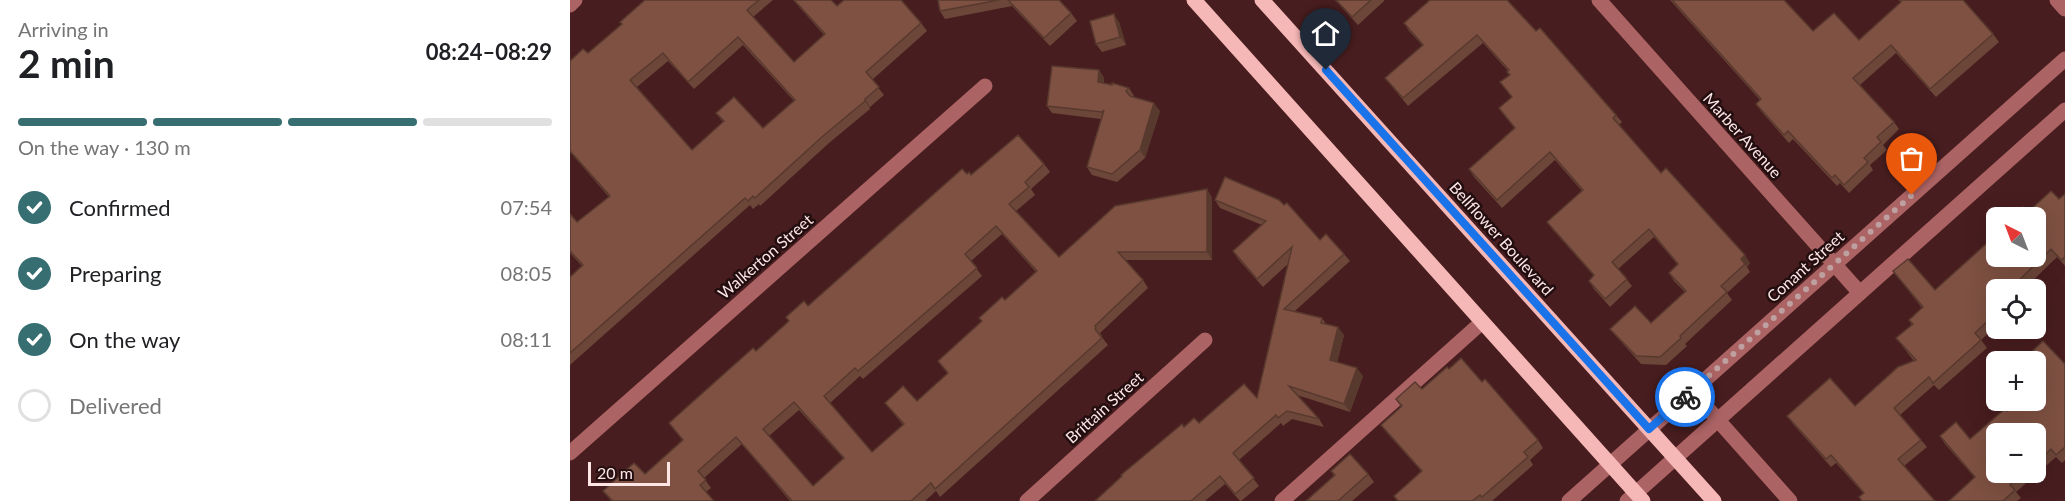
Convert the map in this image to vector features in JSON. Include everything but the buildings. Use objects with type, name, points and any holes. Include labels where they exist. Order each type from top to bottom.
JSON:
[{"type":"main road","points":[[1194,0],[1610,465],[1635,498]]},
{"type":"main road","name":"Bellflower Boulevard","points":[[1262,0],[1714,501]]},
{"type":"street","points":[[570,5],[575,0]]},
{"type":"street","name":"Marber Avenue","points":[[1599,0],[1860,293]]},
{"type":"street","points":[[2057,0],[2065,9]]},
{"type":"street","name":"Conant Street","points":[[1569,501],[2065,59]]},
{"type":"street","name":"Walkerton Street","points":[[570,453],[985,86]]},
{"type":"street","points":[[1635,498],[1718,420],[2065,110]]},
{"type":"street","points":[[1282,501],[1481,323]]},
{"type":"street","name":"Brittain Street","points":[[1027,501],[1205,340]]},
{"type":"street","points":[[1692,391],[1790,501]]},
{"type":"way so far","points":[[1685,397],[1912,195]]},
{"type":"route","points":[[1326,70],[1649,429],[1685,397]]}]
